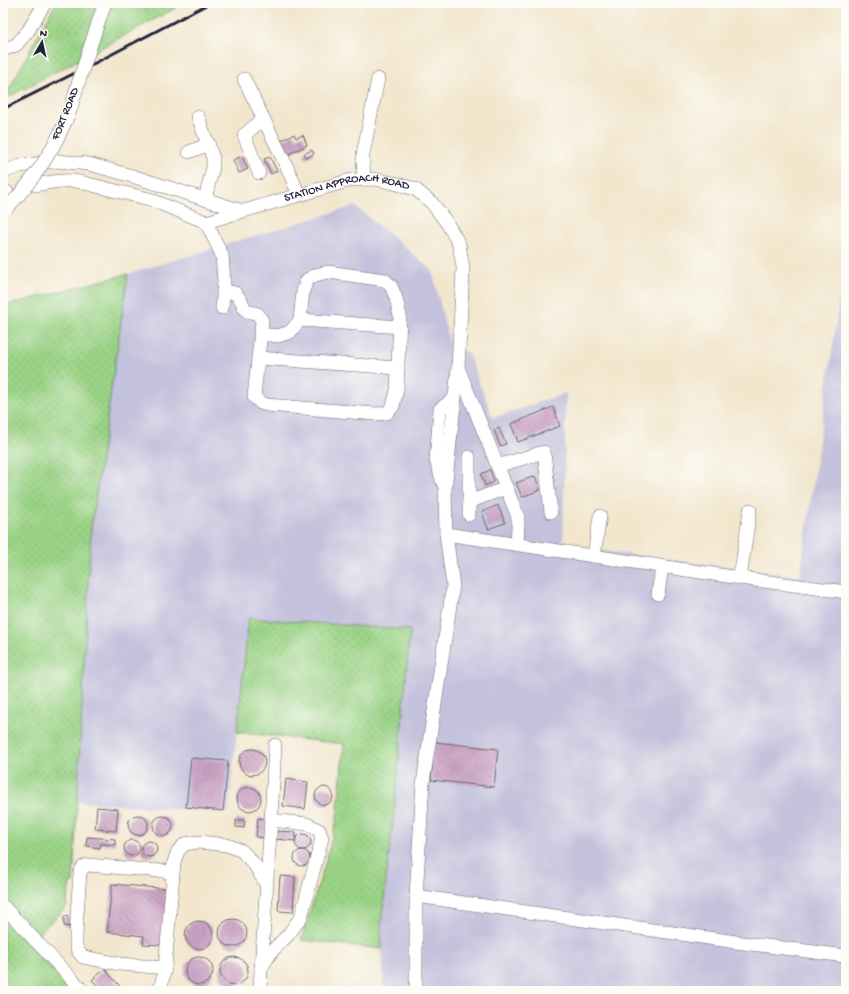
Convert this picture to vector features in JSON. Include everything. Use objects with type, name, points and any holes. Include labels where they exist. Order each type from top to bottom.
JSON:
[{"type":"street","points":[[3,50],[16,45],[28,31],[45,3]]},
{"type":"street","name":"FORT ROAD","points":[[5,209],[26,186],[46,158],[58,137],[71,108],[105,3]]},
{"type":"street","points":[[244,79],[299,195]]},
{"type":"street","points":[[364,179],[362,160],[378,79]]},
{"type":"street","points":[[198,117],[209,144],[214,162],[204,199]]},
{"type":"street","points":[[259,172],[244,134],[263,119]]},
{"type":"street","points":[[189,152],[209,144]]},
{"type":"street","points":[[3,172],[20,166],[56,161],[89,164],[242,211]]},
{"type":"street","name":"STATION APPROACH ROAD","points":[[206,222],[352,180],[374,179],[415,189],[432,203],[447,223],[459,244],[463,268],[458,368],[445,489],[446,534],[453,586],[423,782],[416,896],[416,991]]},
{"type":"street","points":[[36,185],[59,180],[71,180],[149,199],[206,222],[222,255],[224,282],[222,308]]},
{"type":"street","points":[[223,291],[235,293],[241,300],[246,311],[258,314],[262,321],[260,334],[254,397],[261,403],[268,405],[375,414],[387,413],[393,406],[397,390],[400,316],[396,298],[391,286],[385,280],[328,272],[315,275],[307,280],[303,291],[300,320],[290,332],[278,336],[260,334]]},
{"type":"street","points":[[300,320],[400,327]]},
{"type":"street","points":[[258,358],[398,368]]},
{"type":"street","points":[[458,368],[518,517],[517,545]]},
{"type":"street","points":[[497,466],[544,452],[551,512]]},
{"type":"street","points":[[469,457],[470,515]]},
{"type":"street","points":[[470,502],[506,488]]},
{"type":"street","points":[[740,578],[750,510]]},
{"type":"street","points":[[594,556],[600,516]]},
{"type":"street","points":[[446,534],[662,567],[846,592]]},
{"type":"street","points":[[658,594],[662,567]]},
{"type":"street","points":[[260,991],[275,745]]},
{"type":"street","points":[[261,969],[272,951],[288,935],[301,917],[322,838],[319,830],[308,824],[271,820]]},
{"type":"street","points":[[160,991],[164,968],[174,862],[178,851],[185,844],[199,842],[227,845],[242,851],[255,865],[267,886]]},
{"type":"street","points":[[164,968],[120,964],[83,957],[78,951],[76,935],[80,873],[83,867],[88,865],[173,872]]},
{"type":"street","points":[[416,896],[743,943],[846,956]]},
{"type":"street","points":[[3,906],[83,991]]},
{"type":"shaded area","points":[[355,206],[432,270],[451,350],[467,351],[493,418],[566,393],[563,546],[800,576],[846,252],[846,991],[384,991],[381,925],[396,793],[410,630],[249,618],[228,813],[77,802],[91,528],[128,274]]},
{"type":"green space","points":[[56,3],[185,3],[3,100]]},
{"type":"green space","points":[[128,274],[91,528],[73,883],[70,882],[66,908],[38,934],[3,896],[3,306]]},
{"type":"green space","points":[[249,618],[410,630],[396,793],[381,925],[382,949],[301,940],[325,864],[337,819],[344,744],[237,732]]},
{"type":"green space","points":[[3,915],[74,991],[3,991]]},
{"type":"building","points":[[294,134],[296,138],[303,135],[307,145],[287,155],[280,141]]},
{"type":"building","points":[[312,150],[314,154],[306,158],[304,154]]},
{"type":"building","points":[[242,156],[248,169],[239,173],[233,160]]},
{"type":"building","points":[[270,157],[277,171],[271,174],[264,159]]},
{"type":"building","points":[[553,407],[560,426],[518,442],[511,424]]},
{"type":"building","points":[[499,428],[506,444],[500,446],[494,430]]},
{"type":"building","points":[[490,470],[494,482],[485,486],[481,474]]},
{"type":"building","points":[[535,476],[540,490],[522,497],[516,483]]},
{"type":"building","points":[[498,505],[505,523],[488,529],[482,512]]},
{"type":"building","points":[[435,742],[498,749],[494,787],[431,780]]},
{"type":"building","points":[[252,749],[262,752],[265,762],[262,772],[252,775],[242,772],[239,762],[242,752]]},
{"type":"building","points":[[191,758],[228,761],[223,811],[186,807]]},
{"type":"building","points":[[286,779],[308,782],[305,809],[283,806]]},
{"type":"building","points":[[249,787],[258,790],[261,799],[258,808],[249,811],[240,808],[237,799],[240,790]]},
{"type":"building","points":[[324,787],[330,790],[333,796],[330,802],[324,805],[318,802],[315,796],[318,790]]},
{"type":"building","points":[[97,807],[118,809],[116,831],[95,829]]},
{"type":"building","points":[[138,815],[145,818],[148,825],[145,832],[138,835],[131,832],[128,825],[131,818]]},
{"type":"building","points":[[163,816],[170,819],[173,826],[170,833],[163,836],[156,833],[153,826],[156,819]]},
{"type":"building","points":[[258,818],[269,819],[267,838],[256,837]]},
{"type":"building","points":[[236,820],[245,820],[244,828],[236,827]]},
{"type":"building","points":[[277,831],[296,832],[295,841],[276,839]]},
{"type":"building","points":[[303,834],[310,839],[311,842],[306,849],[303,850],[296,845],[295,842],[300,835]]},
{"type":"building","points":[[87,837],[115,839],[115,845],[101,844],[100,848],[86,846]]},
{"type":"building","points":[[132,840],[139,845],[140,848],[135,855],[132,856],[125,851],[124,848],[129,841]]},
{"type":"building","points":[[149,841],[156,846],[157,849],[152,856],[149,857],[142,852],[141,849],[146,842]]},
{"type":"building","points":[[302,850],[309,855],[310,858],[305,865],[302,866],[295,861],[294,858],[299,851]]},
{"type":"building","points":[[280,876],[295,877],[293,912],[278,911]]},
{"type":"building","points":[[112,884],[169,889],[164,945],[143,944],[144,936],[107,932]]},
{"type":"building","points":[[64,916],[73,917],[72,927],[64,926]]},
{"type":"building","points":[[233,919],[243,923],[247,933],[243,943],[233,947],[223,943],[219,933],[223,923]]},
{"type":"building","points":[[199,921],[209,925],[213,935],[209,945],[199,949],[189,945],[185,935],[189,925]]},
{"type":"building","points":[[199,957],[209,961],[213,971],[209,981],[199,985],[189,981],[185,971],[189,961]]},
{"type":"building","points":[[234,957],[244,961],[248,971],[244,981],[234,985],[224,981],[220,971],[224,961]]},
{"type":"building","points":[[105,969],[124,991],[102,991],[92,980]]},
{"type":"railway","points":[[3,109],[210,3]]}]
